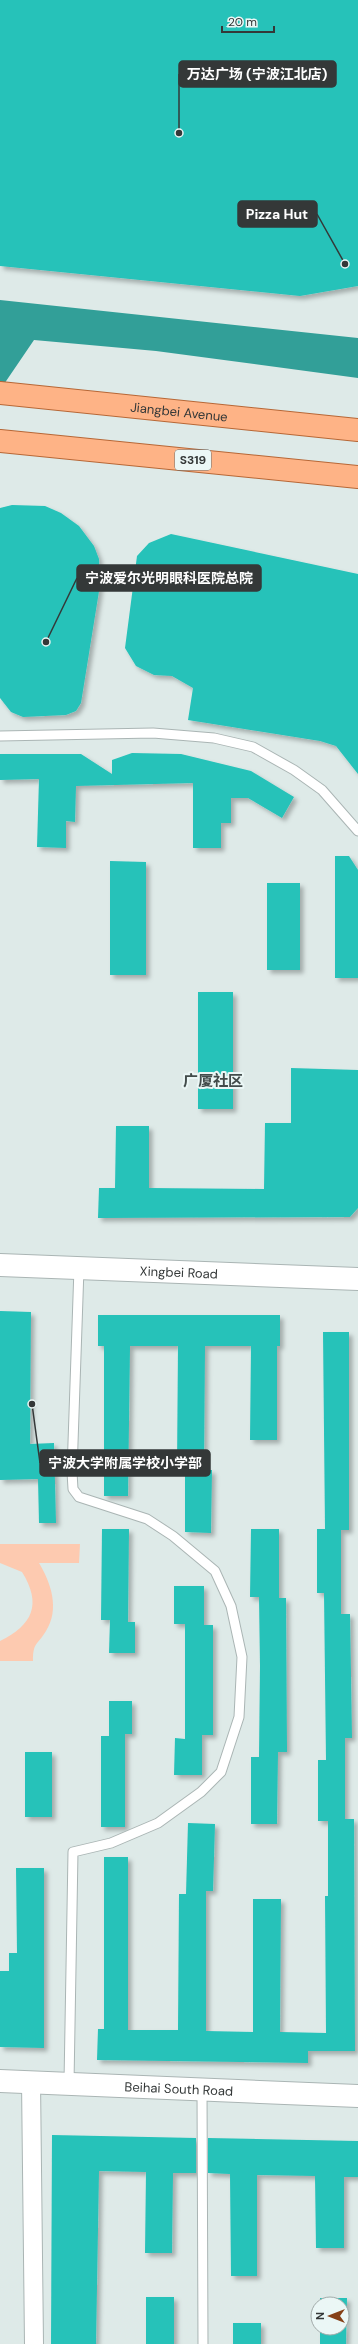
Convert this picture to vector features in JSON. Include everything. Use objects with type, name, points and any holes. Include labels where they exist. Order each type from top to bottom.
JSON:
[{"type":"main road","name":"Jiangbei Avenue","points":[[0,393],[358,430]]},
{"type":"main road","name":"S319","points":[[0,441],[358,477]]},
{"type":"street","name":"Xingbei Road","points":[[0,1265],[358,1278]]},
{"type":"street","name":"Beihai South Road","points":[[0,2081],[202,2088],[358,2096]]},
{"type":"street","points":[[31,2081],[34,2344]]},
{"type":"lane","points":[[0,736],[153,733],[214,738],[253,747],[294,770],[322,790],[358,831]]},
{"type":"lane","points":[[69,2083],[73,1852],[111,1843],[158,1823],[201,1792],[221,1772],[239,1717],[242,1657],[231,1606],[214,1571],[173,1536],[146,1519],[79,1497],[73,1488],[72,1472],[79,1268]]},
{"type":"lane","points":[[202,2088],[203,2344]]},
{"type":"shaded area","points":[[0,1544],[80,1544],[79,1563],[39,1563],[50,1588],[53,1605],[50,1623],[43,1636],[36,1644],[33,1661],[0,1661],[0,1641],[11,1635],[27,1621],[33,1604],[32,1594],[22,1572],[0,1563]]},
{"type":"water","points":[[0,300],[358,338],[358,378],[156,351],[34,340],[0,390]]},
{"type":"building","points":[[0,0],[358,0],[358,286],[300,296],[0,266]]},
{"type":"building","points":[[12,505],[45,506],[61,513],[79,526],[94,546],[99,559],[100,585],[81,703],[76,711],[66,715],[23,717],[11,712],[0,698],[0,508]]},
{"type":"building","points":[[171,534],[358,574],[358,774],[336,746],[320,741],[188,720],[193,688],[172,676],[154,675],[136,666],[125,648],[137,556],[149,543]]},
{"type":"building","points":[[132,753],[181,754],[251,771],[294,797],[282,818],[248,798],[231,798],[231,823],[221,823],[221,848],[193,848],[193,783],[76,786],[75,822],[66,821],[66,848],[37,847],[39,779],[0,780],[0,754],[81,754],[112,774],[112,760]]},
{"type":"building","points":[[335,856],[349,856],[358,870],[358,978],[335,978]]},
{"type":"building","points":[[110,861],[146,862],[146,975],[110,975]]},
{"type":"building","points":[[267,883],[300,883],[300,970],[267,970]]},
{"type":"building","points":[[198,992],[233,992],[233,1109],[198,1109]]},
{"type":"building","points":[[291,1068],[358,1070],[358,1208],[350,1217],[98,1218],[99,1188],[115,1188],[116,1126],[149,1126],[149,1188],[264,1189],[265,1123],[291,1123]]},
{"type":"building","points":[[0,1311],[31,1312],[30,1444],[54,1443],[56,1523],[39,1523],[38,1479],[0,1480]]},
{"type":"building","points":[[98,1315],[280,1315],[280,1346],[277,1346],[277,1440],[250,1440],[251,1346],[205,1346],[204,1470],[212,1470],[211,1533],[185,1532],[185,1468],[177,1468],[178,1346],[130,1346],[128,1496],[104,1496],[104,1346],[98,1346]]},
{"type":"building","points":[[323,1332],[349,1332],[349,1530],[341,1530],[341,1614],[350,1614],[352,1738],[345,1738],[345,1819],[354,1819],[355,2051],[308,2051],[308,2063],[97,2060],[98,2029],[104,2029],[104,1857],[128,1857],[128,2030],[178,2030],[179,1894],[186,1894],[188,1823],[215,1824],[213,1891],[206,1891],[206,2031],[253,2032],[253,1899],[281,1899],[280,2032],[326,2033],[325,1896],[328,1896],[328,1821],[318,1821],[318,1760],[326,1760],[324,1593],[317,1593],[317,1529],[325,1529]]},
{"type":"building","points":[[102,1529],[129,1529],[128,1622],[135,1622],[135,1653],[109,1653],[110,1620],[101,1620]]},
{"type":"building","points":[[251,1529],[279,1529],[279,1598],[286,1598],[287,1752],[278,1752],[277,1824],[251,1824],[251,1757],[259,1757],[260,1666],[259,1597],[250,1597]]},
{"type":"building","points":[[174,1586],[204,1586],[204,1625],[213,1625],[213,1735],[202,1735],[202,1775],[174,1775],[175,1738],[185,1739],[185,1624],[174,1624]]},
{"type":"building","points":[[109,1701],[132,1701],[132,1734],[125,1734],[125,1827],[101,1827],[101,1736],[109,1736]]},
{"type":"building","points":[[25,1752],[52,1752],[52,1817],[25,1817]]},
{"type":"building","points":[[16,1868],[44,1868],[44,2048],[0,2047],[0,1971],[9,1971],[9,1953],[17,1953]]},
{"type":"building","points":[[52,2135],[196,2138],[196,2173],[173,2173],[172,2253],[145,2253],[146,2172],[99,2171],[96,2344],[51,2344]]},
{"type":"building","points":[[208,2138],[358,2141],[358,2177],[344,2177],[344,2248],[316,2248],[315,2176],[257,2175],[257,2276],[231,2276],[230,2174],[208,2173]]},
{"type":"building","points":[[146,2297],[174,2297],[174,2344],[146,2344]]},
{"type":"building","points":[[233,2323],[261,2323],[261,2344],[233,2344]]},
{"type":"building","points":[[320,2336],[346,2336],[346,2344],[320,2344]]},
{"type":"place","name":"万达广场 (宁波江北店)","points":[[179,133]]},
{"type":"place","name":"Pizza Hut","points":[[345,264]]},
{"type":"place","name":"宁波爱尔光明眼科医院总院","points":[[46,642]]},
{"type":"place","name":"宁波大学附属学校小学部","points":[[32,1404]]},
{"type":"district","name":"广厦社区","points":[[213,1081]]}]
